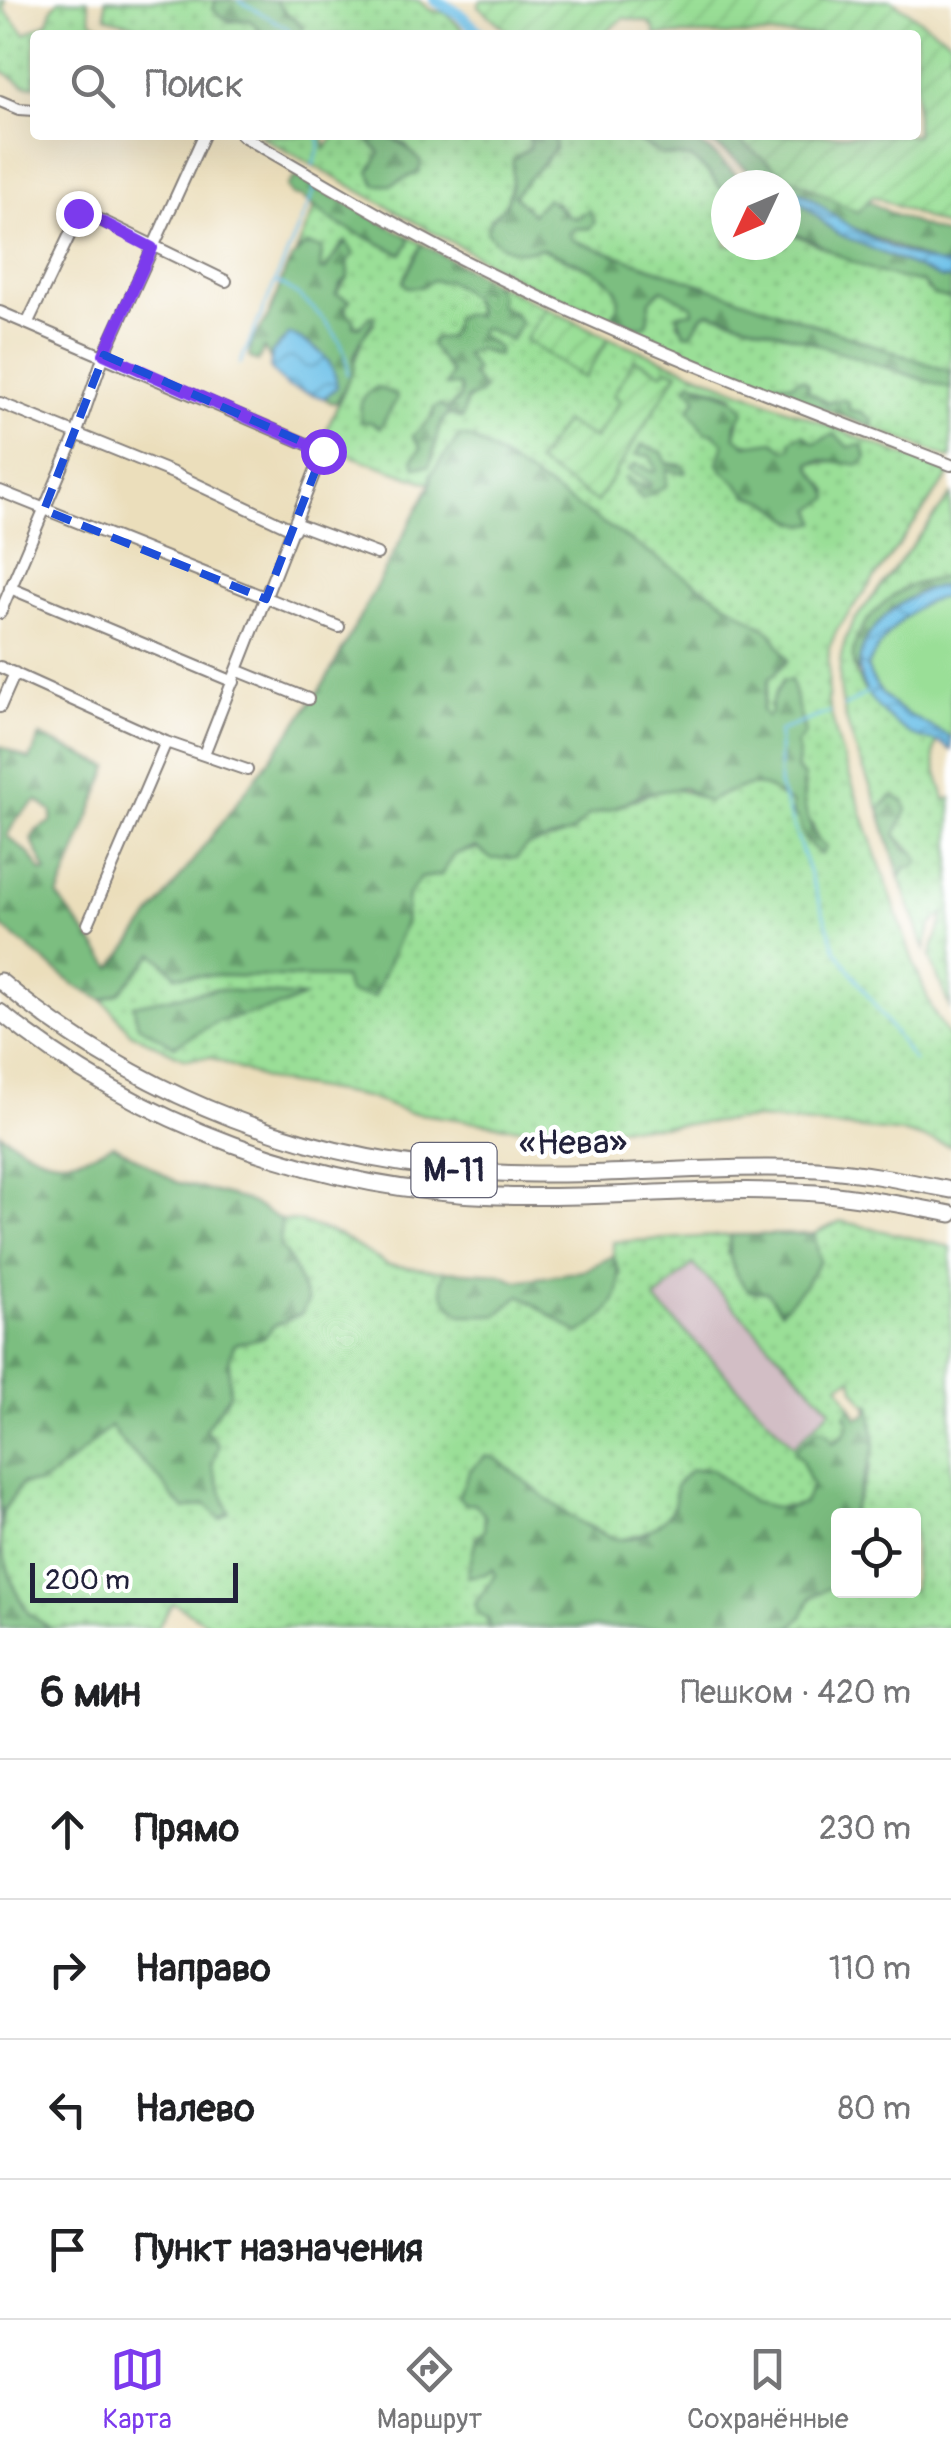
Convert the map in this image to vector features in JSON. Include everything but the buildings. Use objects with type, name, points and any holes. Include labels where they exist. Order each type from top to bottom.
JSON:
[{"type":"highway","name":"«Нева»","points":[[0,981],[82,1042],[184,1100],[286,1137],[362,1157],[501,1174],[816,1170],[951,1190]]},
{"type":"highway","name":"«Нева»","points":[[0,1012],[67,1061],[179,1123],[275,1158],[356,1179],[497,1196],[813,1193],[951,1214]]},
{"type":"street","points":[[0,101],[30,110]]},
{"type":"street","points":[[0,613],[76,435],[104,354],[202,140]]},
{"type":"street","points":[[250,140],[434,244],[544,300],[647,345],[951,465]]},
{"type":"street","points":[[28,322],[80,210],[226,281]]},
{"type":"street","points":[[0,312],[323,451],[204,754]]},
{"type":"street","points":[[0,403],[295,527],[376,554]]},
{"type":"street","points":[[0,491],[339,627]]},
{"type":"street","points":[[10,588],[237,676],[308,698]]},
{"type":"street","points":[[0,668],[166,742],[247,770]]},
{"type":"street","points":[[0,707],[14,673]]},
{"type":"street","points":[[88,924],[166,742]]},
{"type":"highlighted area","points":[[104,355],[323,451],[266,599],[44,510]]},
{"type":"shaded area","points":[[693,1263],[832,1410],[793,1446],[655,1300]]},
{"type":"green space","points":[[0,0],[5,0],[4,9],[25,34],[30,31],[30,86],[0,69]]},
{"type":"green space","points":[[59,0],[88,0],[91,20],[108,30],[33,30],[48,22]]},
{"type":"green space","points":[[105,0],[216,0],[213,9],[229,22],[249,20],[258,30],[142,30],[106,16]]},
{"type":"green space","points":[[216,0],[276,0],[303,28],[258,30],[249,20],[230,20],[213,9]]},
{"type":"green space","points":[[276,0],[418,0],[430,10],[446,13],[463,30],[302,30]]},
{"type":"green space","points":[[481,0],[891,0],[951,41],[951,229],[873,196],[857,212],[801,183],[801,170],[778,170],[738,140],[921,140],[921,30],[655,30],[648,22],[624,18],[608,30],[506,30],[478,6]]},
{"type":"green space","points":[[268,140],[324,140],[325,149],[332,140],[368,140],[381,153],[391,185],[419,172],[406,145],[397,140],[529,140],[531,148],[519,155],[506,205],[490,219],[540,248],[610,278],[620,295],[618,309],[647,307],[662,289],[692,306],[694,312],[677,322],[681,327],[696,328],[709,312],[951,389],[951,459],[871,427],[873,421],[849,410],[848,402],[827,403],[790,385],[767,387],[525,283]]},
{"type":"green space","points":[[368,140],[393,140],[405,146],[421,162],[419,172],[391,185],[376,185],[369,172],[380,153]]},
{"type":"green space","points":[[529,140],[555,140],[555,149],[514,195],[532,214],[547,198],[570,217],[577,218],[589,210],[595,222],[590,228],[574,229],[569,234],[573,240],[951,372],[951,389],[709,312],[691,334],[684,333],[677,314],[693,312],[692,306],[662,289],[650,300],[644,327],[613,315],[619,302],[616,290],[596,272],[540,248],[511,250],[487,232],[508,199],[513,159],[530,148]]},
{"type":"green space","points":[[554,140],[637,140],[670,156],[691,158],[711,176],[711,260],[801,260],[801,237],[859,264],[924,283],[927,290],[951,299],[951,372],[572,240],[569,234],[574,229],[589,228],[582,213],[577,218],[570,217],[554,201],[542,203],[532,214],[513,194],[550,154]]},
{"type":"green space","points":[[636,140],[691,140],[731,170],[711,170],[711,176],[691,158],[662,155]]},
{"type":"green space","points":[[706,140],[740,140],[778,170],[748,170]]},
{"type":"green space","points":[[296,176],[409,237],[402,254],[335,223],[302,197],[292,195],[287,186]]},
{"type":"green space","points":[[801,182],[857,211],[868,201],[951,237],[951,266],[933,263],[849,226],[801,195]]},
{"type":"green space","points":[[801,203],[836,233],[940,278],[951,279],[951,299],[933,295],[924,283],[864,267],[801,236]]},
{"type":"green space","points":[[315,207],[335,223],[401,254],[409,237],[422,244],[403,281],[446,280],[471,298],[476,316],[451,331],[438,356],[449,366],[452,384],[460,385],[460,398],[445,411],[434,408],[418,455],[433,459],[439,425],[448,414],[462,418],[464,405],[473,395],[464,354],[478,349],[491,354],[492,343],[480,336],[479,329],[505,336],[505,311],[491,282],[546,308],[526,340],[584,378],[609,338],[950,474],[837,630],[829,648],[828,702],[913,961],[932,1009],[951,1041],[951,1146],[905,1133],[759,1119],[527,1129],[407,1112],[366,1097],[266,1080],[210,1057],[185,1059],[131,1033],[103,1000],[120,992],[154,953],[176,975],[344,978],[405,923],[407,895],[421,878],[441,875],[455,854],[554,839],[592,814],[661,790],[682,791],[708,802],[739,788],[765,787],[792,803],[792,815],[817,838],[804,814],[804,777],[796,769],[799,754],[783,681],[770,705],[771,713],[767,717],[762,710],[774,671],[460,436],[431,474],[431,484],[320,445],[363,337],[374,323],[354,326],[336,294],[349,273],[342,244],[325,270],[320,271],[322,248],[308,245],[297,251]],"holes":[[[664,374],[597,501],[564,422],[594,440],[620,400],[614,396]],[[691,381],[732,394],[740,417],[735,436],[740,442],[785,450],[792,448],[791,441],[803,434],[813,443],[839,439],[849,447],[851,462],[810,463],[811,470],[829,491],[796,523],[767,501],[747,495],[718,464],[724,443],[700,428]]]},
{"type":"green space","points":[[346,241],[354,254],[347,262],[348,278],[336,294],[350,300],[344,309],[354,320],[354,326],[375,317],[354,356],[354,368],[337,402],[332,403],[324,398],[337,387],[332,367],[322,353],[307,343],[290,334],[272,352],[271,361],[264,348],[258,362],[249,357],[252,341],[298,252],[307,245],[322,248],[320,270],[325,270]]},
{"type":"green space","points":[[422,244],[491,282],[499,294],[500,307],[513,312],[521,323],[511,340],[485,328],[479,330],[480,336],[498,348],[498,355],[478,349],[465,354],[476,370],[471,374],[484,389],[467,399],[462,419],[448,414],[440,426],[429,466],[415,467],[413,459],[421,448],[413,436],[433,416],[434,408],[440,405],[446,410],[461,393],[459,385],[446,386],[451,373],[430,344],[434,338],[448,338],[456,318],[463,314],[476,316],[471,298],[447,280],[433,280],[421,287],[407,287],[403,282]]},
{"type":"green space","points":[[546,308],[609,338],[584,378],[525,340]]},
{"type":"green space","points":[[634,359],[663,373],[667,368],[678,372],[597,502],[536,463],[564,422],[595,439],[620,400],[613,396]]},
{"type":"green space","points":[[804,379],[809,384],[808,391],[827,403],[842,399],[848,402],[849,410],[862,412],[873,421],[871,427],[767,387],[778,382],[792,384]]},
{"type":"green space","points":[[691,381],[728,395],[740,404],[745,411],[736,423],[735,436],[746,445],[774,441],[785,450],[791,448],[791,440],[803,434],[814,443],[834,434],[849,447],[862,445],[867,458],[860,465],[823,460],[810,463],[830,498],[813,509],[817,522],[801,524],[770,503],[747,495],[721,468],[718,464],[724,443],[713,433],[705,433],[689,409],[697,398],[687,387]]},
{"type":"green space","points":[[377,387],[397,399],[380,428],[371,422],[360,422],[362,399]]},
{"type":"green space","points":[[460,436],[472,438],[771,632],[788,660],[769,679],[762,710],[767,717],[783,681],[791,680],[805,734],[796,744],[796,769],[804,777],[810,824],[826,848],[821,855],[804,839],[792,803],[765,787],[739,788],[708,802],[684,788],[641,794],[615,808],[589,815],[572,833],[526,846],[517,858],[491,859],[476,847],[455,854],[441,875],[421,878],[408,895],[405,923],[374,997],[348,993],[344,978],[176,975],[154,953],[119,993],[103,1000],[77,987],[0,925],[0,746],[30,760],[40,736],[109,767],[58,897],[112,968],[326,680],[431,484],[431,474]],"holes":[[[37,800],[52,812],[51,822],[31,839],[47,872],[42,872],[30,855],[7,836],[17,818]]]},
{"type":"green space","points":[[642,445],[662,452],[667,463],[686,470],[667,470],[666,486],[642,499],[624,479],[650,486],[628,470],[636,464],[656,470],[650,456],[636,455]]},
{"type":"green space","points":[[951,495],[951,575],[905,588],[882,605],[857,638],[853,666],[864,690],[909,733],[938,740],[934,754],[936,769],[945,800],[951,798],[950,1009],[930,957],[945,913],[931,925],[925,950],[900,878],[915,853],[895,835],[902,821],[892,796],[879,809],[845,716],[840,668],[844,644],[854,621]]},
{"type":"green space","points":[[951,575],[951,585],[918,594],[889,613],[868,640],[857,672],[854,647],[876,610],[910,586]]},
{"type":"green space","points":[[938,597],[951,597],[951,738],[891,702],[867,667],[896,626],[916,608]]},
{"type":"green space","points":[[892,796],[904,801],[907,810],[895,835],[919,862],[913,868],[905,867],[900,878],[879,809]]},
{"type":"green space","points":[[214,989],[303,997],[283,1006],[217,1022],[174,1046],[138,1025],[133,1005]]},
{"type":"green space","points":[[0,1133],[29,1151],[55,1160],[81,1157],[113,1144],[176,1182],[246,1200],[281,1220],[280,1247],[308,1301],[301,1314],[273,1326],[265,1337],[235,1344],[232,1349],[230,1394],[205,1429],[219,1445],[212,1465],[229,1512],[220,1519],[206,1504],[185,1509],[111,1426],[40,1484],[22,1483],[3,1511],[0,1544]]},
{"type":"green space","points":[[281,1220],[301,1222],[338,1235],[388,1265],[445,1271],[441,1281],[520,1295],[579,1333],[621,1274],[613,1256],[613,1242],[731,1235],[727,1254],[820,1261],[814,1234],[841,1221],[951,1247],[951,1628],[790,1628],[812,1597],[831,1583],[831,1598],[921,1598],[921,1508],[854,1508],[870,1468],[870,1405],[854,1389],[852,1378],[839,1384],[851,1407],[848,1430],[832,1443],[795,1451],[812,1485],[804,1503],[789,1507],[755,1503],[703,1468],[676,1485],[673,1509],[661,1523],[644,1533],[618,1540],[471,1469],[473,1494],[485,1516],[484,1531],[476,1538],[472,1567],[485,1574],[493,1569],[495,1575],[481,1595],[489,1628],[216,1628],[173,1603],[157,1628],[50,1628],[29,1614],[15,1590],[0,1544],[3,1511],[23,1483],[40,1484],[112,1425],[121,1440],[185,1509],[206,1504],[228,1512],[205,1429],[230,1394],[229,1362],[234,1344],[297,1314],[308,1301],[280,1247]],"holes":[[[693,1264],[831,1409],[794,1446],[655,1300]]]},
{"type":"green space","points":[[814,1234],[820,1261],[781,1311],[767,1292],[749,1291],[732,1265],[731,1235]]},
{"type":"green space","points":[[613,1256],[619,1281],[614,1302],[600,1319],[579,1334],[520,1295],[497,1315],[461,1315],[442,1290],[445,1271],[501,1274],[517,1281],[583,1271]]},
{"type":"green space","points":[[870,1403],[875,1447],[853,1508],[831,1508],[831,1587],[811,1597],[802,1617],[790,1628],[489,1628],[488,1618],[479,1614],[475,1604],[495,1575],[492,1569],[467,1577],[476,1538],[484,1531],[485,1516],[476,1504],[465,1504],[458,1496],[471,1469],[486,1456],[497,1459],[585,1525],[622,1539],[648,1532],[669,1514],[675,1502],[676,1485],[690,1470],[711,1469],[752,1502],[784,1509],[804,1503],[812,1485],[794,1451],[819,1428],[829,1433],[833,1443],[837,1441],[846,1431],[849,1420],[845,1416],[851,1407],[857,1418],[866,1415]]},
{"type":"green space","points":[[0,1544],[15,1590],[29,1614],[50,1628],[0,1628]]},
{"type":"water","points":[[801,193],[879,242],[922,260],[951,266],[951,279],[940,278],[836,233],[803,204]]},
{"type":"water","points":[[290,334],[315,348],[332,367],[337,387],[324,398],[286,386],[270,368],[272,353]]},
{"type":"water","points":[[951,585],[951,597],[925,603],[901,621],[867,667],[881,693],[951,738],[951,750],[915,736],[881,711],[863,685],[860,656],[877,625],[901,603]]},
{"type":"waterway","points":[[238,0],[289,30]]},
{"type":"waterway","points":[[435,0],[477,30]]},
{"type":"waterway","points":[[313,165],[319,140]]},
{"type":"waterway","points":[[240,364],[315,189],[312,182]]},
{"type":"waterway","points":[[276,282],[300,297],[335,334],[347,361],[347,374]]},
{"type":"waterway","points":[[844,707],[868,692]]},
{"type":"waterway","points":[[830,712],[779,731],[779,785],[836,950],[914,1061]]},
{"type":"route","points":[[78,213],[80,210],[152,248],[104,354],[323,451]]}]
